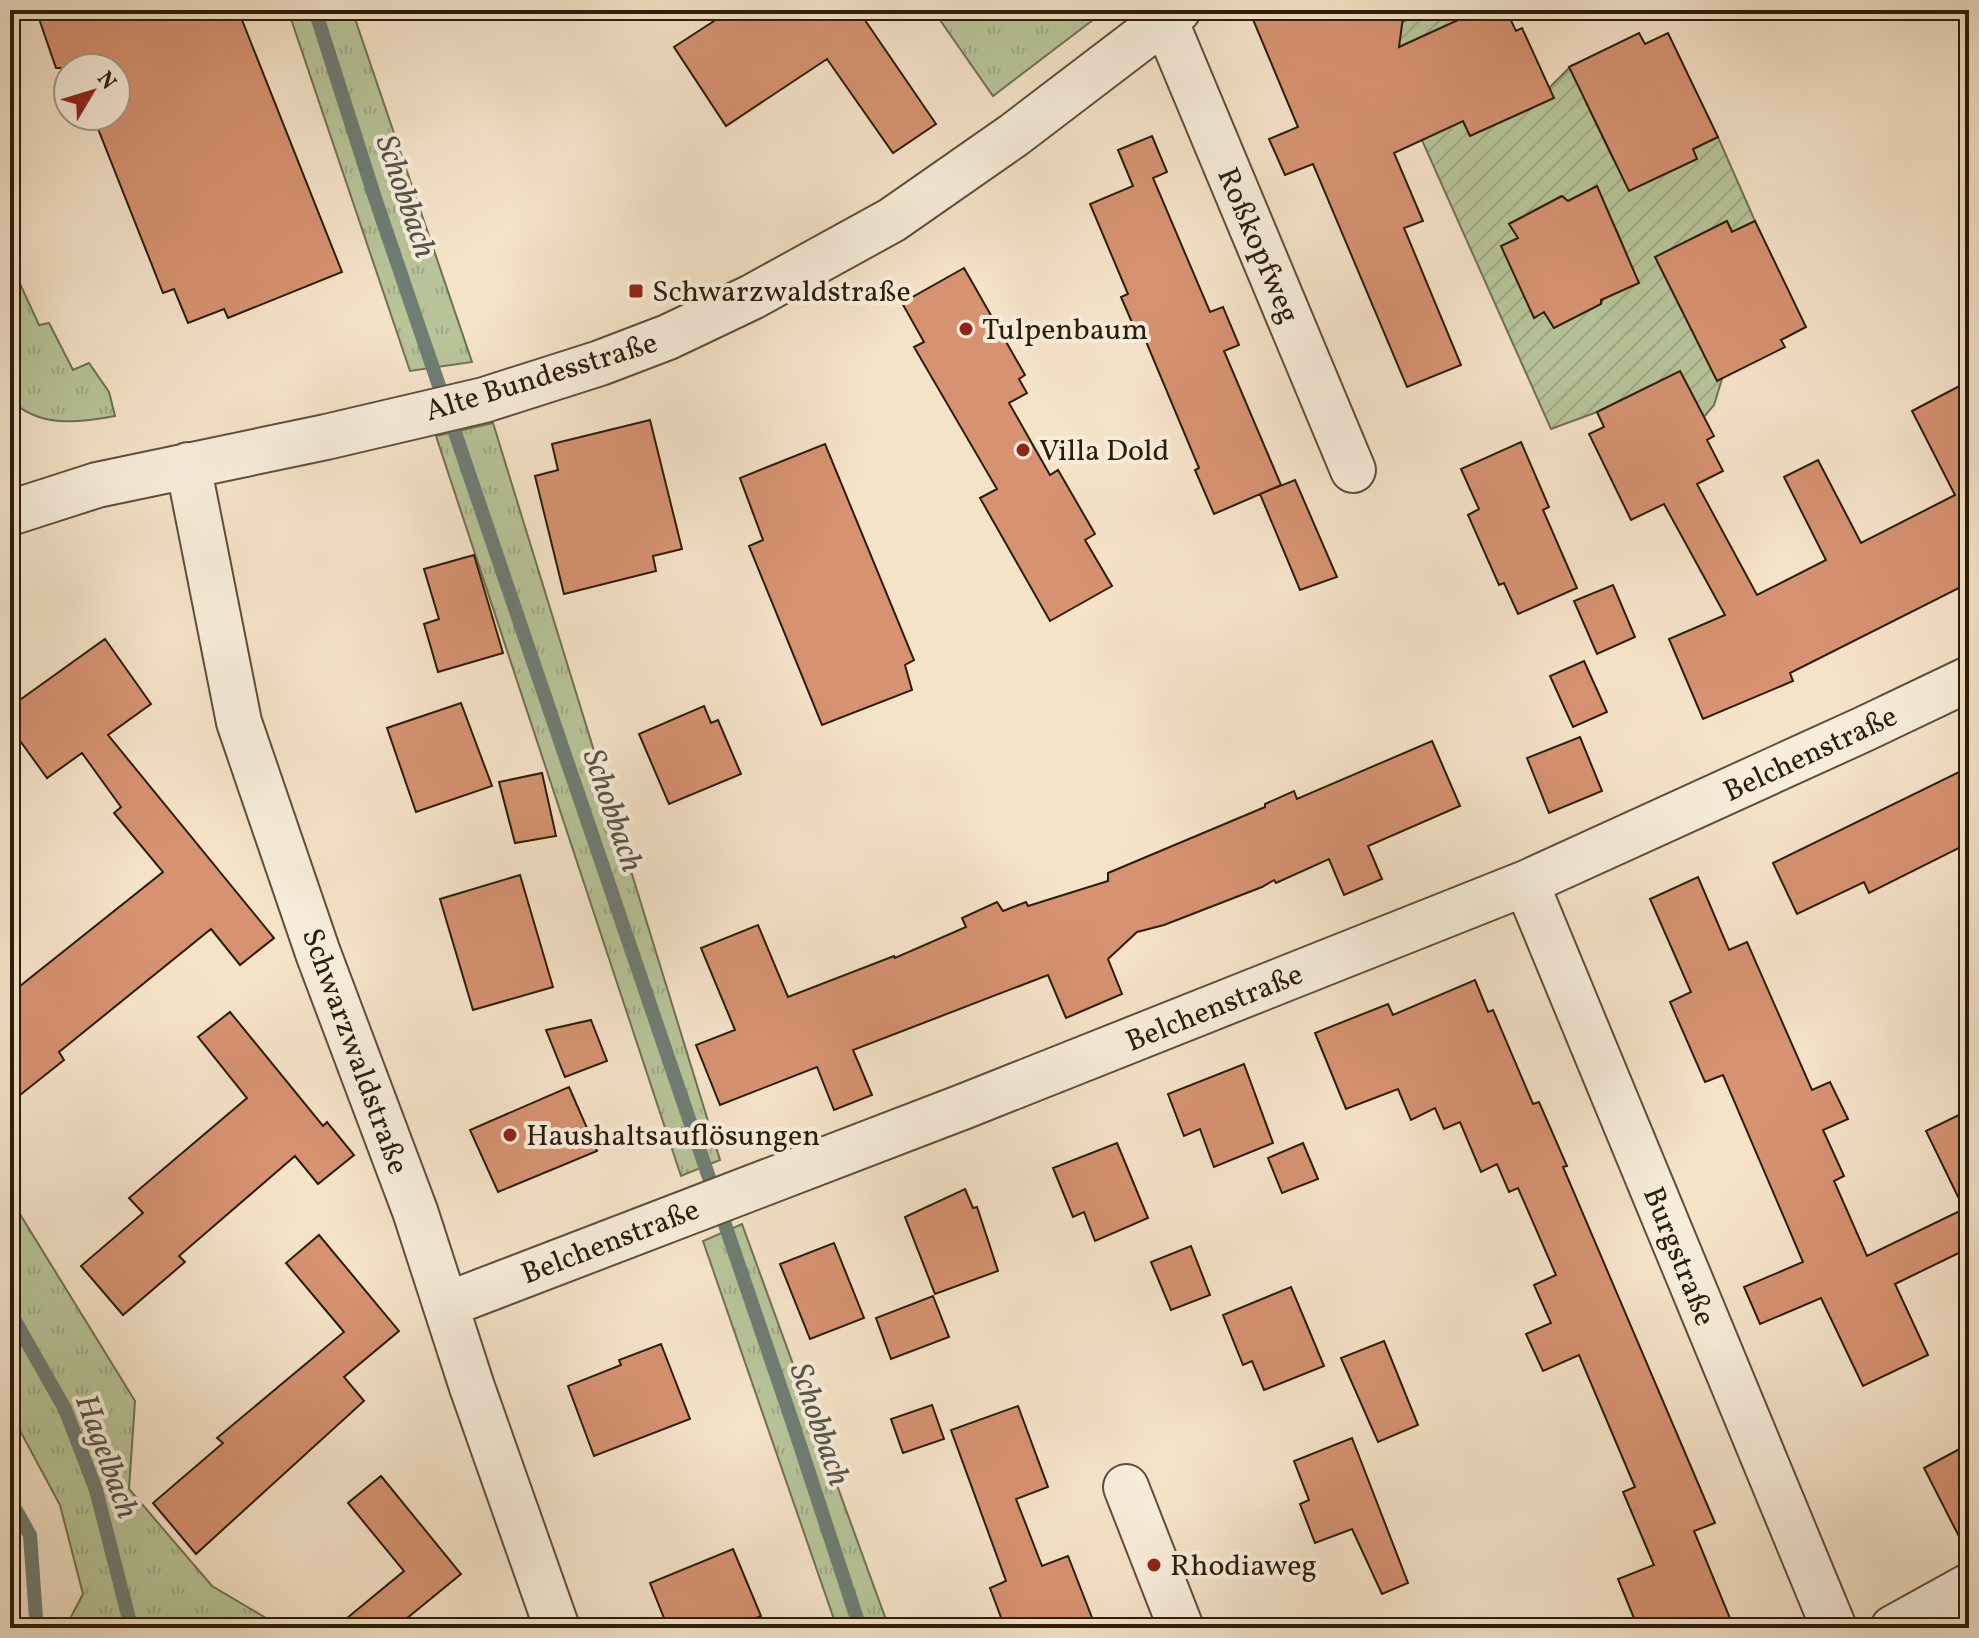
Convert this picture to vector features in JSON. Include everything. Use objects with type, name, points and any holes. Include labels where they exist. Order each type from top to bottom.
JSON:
[{"type":"street","name":"Alte Bundesstraße","points":[[10,513],[97,485],[484,400],[600,363],[668,337],[752,297],[892,220],[1014,135],[1171,15]]},
{"type":"street","name":"Roßkopfweg","points":[[1171,15],[1353,470]]},
{"type":"street","name":"Schwarzwaldstraße","points":[[188,465],[239,722],[318,953],[415,1211],[472,1387],[557,1628]]},
{"type":"street","name":"Belchenstraße","points":[[446,1305],[965,1106],[1526,883],[1969,679]]},
{"type":"street","name":"Burgstraße","points":[[1526,883],[1834,1628]]},
{"type":"street","points":[[1126,1487],[1181,1628]]},
{"type":"street","points":[[1893,1628],[1969,1586]]},
{"type":"green space","points":[[288,10],[352,10],[472,362],[410,371]]},
{"type":"green space","points":[[933,10],[1106,10],[993,96]]},
{"type":"green space","points":[[1428,10],[1480,10],[1417,39],[1446,128],[1463,121],[1470,136],[1526,111],[1572,65],[1613,159],[1620,156],[1635,188],[1696,159],[1693,149],[1718,137],[1755,221],[1732,232],[1726,221],[1660,255],[1687,319],[1722,379],[1714,405],[1704,417],[1652,385],[1597,412],[1551,429],[1375,35]],"holes":[[[1590,190],[1617,231],[1626,253],[1601,304],[1554,328],[1544,312],[1534,318],[1518,238],[1510,223],[1561,196],[1568,201]]]},
{"type":"green space","points":[[10,262],[39,325],[49,323],[73,370],[89,363],[109,392],[115,416],[73,421],[46,419],[33,415],[10,399]]},
{"type":"green space","points":[[493,423],[720,1160],[681,1176],[436,436]]},
{"type":"green space","points":[[10,1198],[135,1401],[129,1489],[212,1586],[271,1621],[264,1628],[65,1628],[83,1594],[60,1505],[10,1412]]},
{"type":"green space","points":[[742,1224],[889,1628],[837,1628],[703,1241]]},
{"type":"building","points":[[36,10],[238,10],[342,272],[228,318],[224,309],[188,323],[174,289],[163,293],[99,132],[132,132],[132,52],[52,52],[52,56]]},
{"type":"building","points":[[731,10],[858,10],[936,124],[893,153],[827,59],[726,126],[674,47]]},
{"type":"building","points":[[1249,10],[1404,10],[1399,47],[1480,10],[1506,10],[1516,31],[1522,28],[1554,98],[1470,136],[1463,121],[1394,153],[1423,221],[1404,228],[1461,365],[1407,387],[1313,164],[1285,175],[1269,139],[1298,127]]},
{"type":"building","points":[[1639,33],[1645,44],[1668,33],[1718,137],[1693,149],[1697,159],[1629,191],[1569,67]]},
{"type":"building","points":[[1152,136],[1167,172],[1153,178],[1210,312],[1223,307],[1239,345],[1224,351],[1281,485],[1214,514],[1195,470],[1199,468],[1145,339],[1140,341],[1121,297],[1128,294],[1090,204],[1133,186],[1118,150]]},
{"type":"building","points":[[1597,186],[1639,283],[1601,300],[1601,304],[1554,328],[1544,312],[1534,318],[1501,246],[1518,238],[1509,224],[1562,196],[1568,201]]},
{"type":"building","points":[[1727,221],[1732,232],[1755,221],[1806,327],[1781,340],[1785,347],[1717,381],[1655,257]]},
{"type":"building","name":"Villa Dold","points":[[964,268],[1025,375],[1019,379],[1027,393],[1009,403],[1050,475],[1058,470],[1095,534],[1085,540],[1112,586],[1050,621],[980,498],[997,489],[914,347],[924,342],[902,303]]},
{"type":"building","points":[[1680,371],[1714,436],[1707,440],[1723,471],[1697,484],[1757,595],[1826,560],[1784,477],[1818,460],[1861,543],[1955,495],[1912,411],[1969,381],[1969,583],[1790,673],[1793,681],[1703,719],[1669,639],[1725,615],[1664,504],[1631,520],[1589,434],[1604,427],[1597,412]]},
{"type":"building","points":[[650,420],[682,549],[653,556],[656,571],[564,594],[535,476],[558,470],[552,444]]},
{"type":"building","points":[[1521,442],[1549,507],[1543,510],[1577,588],[1518,614],[1504,583],[1499,585],[1468,515],[1479,509],[1461,469]]},
{"type":"building","points":[[825,444],[914,660],[905,665],[912,690],[822,725],[749,546],[763,540],[740,478]]},
{"type":"building","points":[[1295,480],[1337,577],[1300,590],[1260,494]]},
{"type":"building","points":[[474,555],[503,653],[438,672],[424,624],[439,619],[424,569]]},
{"type":"building","points":[[1613,585],[1635,637],[1597,654],[1574,601]]},
{"type":"building","points":[[105,639],[151,704],[108,735],[274,938],[240,965],[211,929],[59,1052],[64,1060],[10,1103],[10,994],[163,872],[114,813],[121,807],[82,753],[47,778],[10,727],[10,707]]},
{"type":"building","points":[[1584,661],[1607,712],[1573,727],[1550,676]]},
{"type":"building","points":[[461,703],[492,786],[416,812],[387,728]]},
{"type":"building","points":[[704,706],[711,723],[718,720],[741,774],[669,804],[639,734]]},
{"type":"building","points":[[1580,737],[1602,791],[1549,813],[1527,758]]},
{"type":"building","points":[[1432,741],[1460,806],[1368,846],[1382,879],[1344,895],[1329,859],[1276,883],[1274,880],[1164,925],[1137,932],[1108,959],[1122,994],[1066,1018],[1048,975],[853,1050],[872,1095],[834,1110],[817,1067],[720,1105],[696,1045],[735,1030],[701,948],[758,925],[788,997],[895,958],[966,927],[962,918],[997,902],[1003,911],[1108,881],[1108,873],[1265,807],[1265,804],[1294,791],[1297,799]]},
{"type":"building","points":[[1959,772],[1969,793],[1969,843],[1869,893],[1864,882],[1797,914],[1773,863]]},
{"type":"building","points":[[542,773],[556,836],[515,843],[499,782]]},
{"type":"building","points":[[520,875],[553,987],[473,1010],[440,899]]},
{"type":"building","points":[[1698,877],[1729,950],[1747,942],[1812,1090],[1830,1082],[1848,1119],[1823,1130],[1844,1176],[1834,1181],[1867,1256],[1964,1209],[1926,1131],[1969,1110],[1969,1248],[1895,1284],[1928,1355],[1863,1386],[1821,1298],[1760,1324],[1744,1287],[1803,1262],[1723,1075],[1705,1082],[1670,1002],[1691,992],[1650,899]]},
{"type":"building","points":[[1475,980],[1488,1012],[1493,1010],[1533,1104],[1539,1102],[1567,1166],[1563,1167],[1715,1523],[1694,1531],[1734,1628],[1638,1628],[1618,1579],[1654,1565],[1623,1492],[1635,1487],[1579,1355],[1543,1371],[1526,1334],[1551,1323],[1534,1285],[1556,1275],[1518,1188],[1509,1192],[1497,1164],[1481,1172],[1460,1122],[1444,1129],[1435,1108],[1411,1120],[1398,1089],[1346,1109],[1315,1033],[1388,1004],[1393,1015]]},
{"type":"building","points":[[230,1012],[323,1126],[327,1122],[354,1155],[318,1184],[295,1156],[179,1256],[185,1262],[123,1315],[81,1266],[143,1213],[129,1198],[247,1098],[198,1037]]},
{"type":"building","points":[[591,1020],[607,1061],[565,1077],[546,1030]]},
{"type":"building","points":[[1244,1064],[1273,1143],[1214,1167],[1200,1129],[1184,1136],[1168,1094]]},
{"type":"building","points":[[569,1087],[597,1151],[498,1192],[470,1130]]},
{"type":"building","points":[[1117,1143],[1148,1218],[1095,1241],[1084,1212],[1073,1217],[1053,1168]]},
{"type":"building","points":[[1303,1143],[1318,1179],[1282,1193],[1268,1158]]},
{"type":"building","points":[[965,1189],[973,1208],[977,1207],[998,1271],[935,1294],[905,1217]]},
{"type":"building","points":[[319,1235],[399,1331],[344,1377],[364,1401],[196,1554],[153,1503],[223,1443],[217,1438],[344,1332],[286,1263]]},
{"type":"building","points":[[834,1243],[864,1318],[810,1339],[780,1264]]},
{"type":"building","points":[[1191,1246],[1210,1295],[1171,1310],[1151,1262]]},
{"type":"building","points":[[1291,1287],[1324,1366],[1264,1390],[1252,1361],[1243,1365],[1223,1315]]},
{"type":"building","points":[[933,1296],[949,1337],[891,1359],[876,1318]]},
{"type":"building","points":[[1384,1341],[1418,1425],[1378,1442],[1341,1358]]},
{"type":"building","points":[[661,1344],[690,1419],[594,1456],[568,1386],[621,1365],[619,1360]]},
{"type":"building","points":[[932,1405],[944,1439],[903,1453],[891,1419]]},
{"type":"building","points":[[1018,1406],[1048,1487],[1016,1499],[1042,1566],[1068,1556],[1096,1628],[1005,1628],[990,1588],[1006,1581],[951,1430]]},
{"type":"building","points":[[1352,1438],[1408,1583],[1382,1594],[1352,1529],[1315,1543],[1300,1504],[1309,1500],[1294,1461]]},
{"type":"building","points":[[1969,1444],[1969,1556],[1924,1468]]},
{"type":"building","points":[[381,1476],[461,1574],[395,1628],[335,1628],[404,1571],[348,1503]]},
{"type":"building","points":[[733,1549],[761,1616],[733,1628],[668,1628],[650,1583]]},
{"type":"waterway","name":"Schobbach","points":[[315,10],[375,198],[860,1628]]},
{"type":"waterway","name":"Hagelbach","points":[[10,1312],[65,1409],[96,1490],[129,1619],[125,1628]]},
{"type":"waterway","points":[[10,1500],[30,1535],[36,1618],[31,1628]]},
{"type":"place","name":"Schwarzwaldstraße","points":[[636,291]]},
{"type":"place","name":"Tulpenbaum","points":[[966,329]]},
{"type":"place","name":"Villa Dold","points":[[1023,450]]},
{"type":"place","name":"Haushaltsauflösungen","points":[[510,1135]]},
{"type":"place","name":"Rhodiaweg","points":[[1154,1565]]}]
